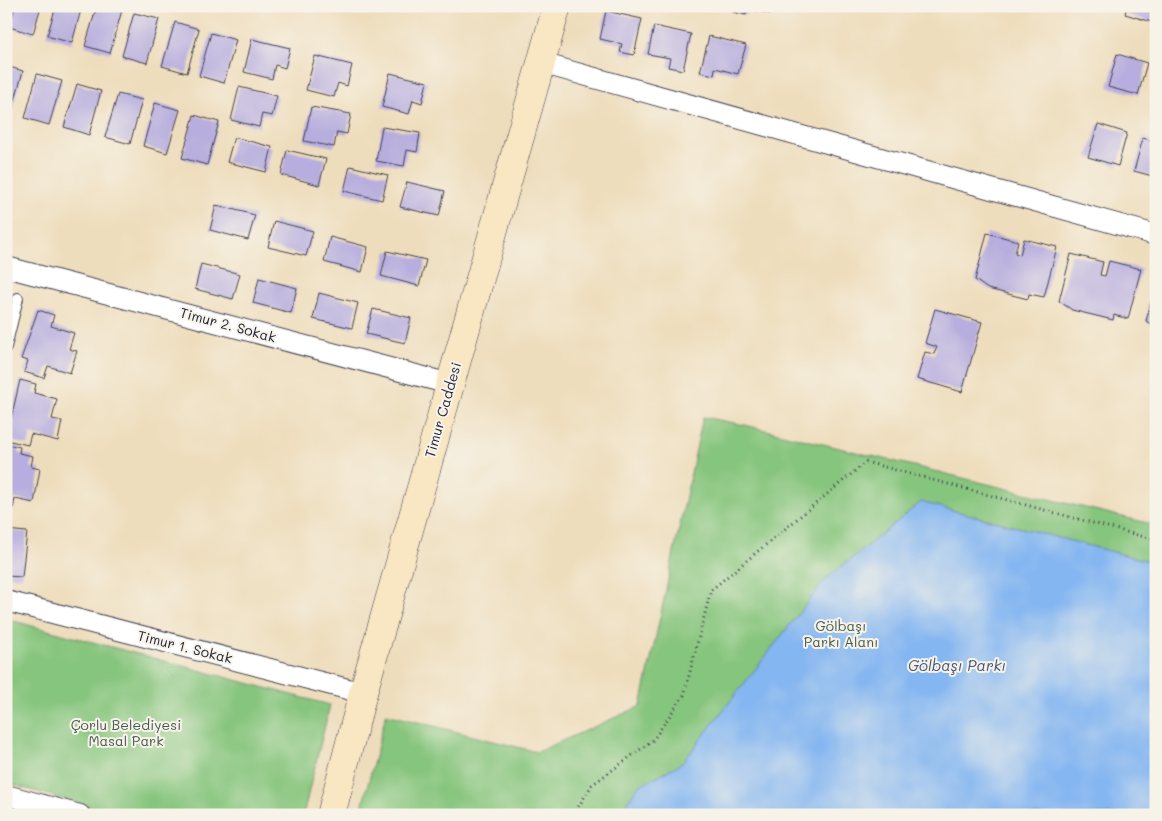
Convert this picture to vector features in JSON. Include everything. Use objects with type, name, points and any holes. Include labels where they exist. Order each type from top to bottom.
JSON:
[{"type":"street","name":"Timur Caddesi","points":[[331,815],[363,693],[556,6]]},
{"type":"street","points":[[541,63],[1156,234]]},
{"type":"street","name":"Timur 2. Sokak","points":[[6,267],[450,384]]},
{"type":"street","name":"Timur 1. Sokak","points":[[6,601],[363,693]]},
{"type":"street","points":[[6,795],[80,815]]},
{"type":"lane","points":[[6,347],[18,298]]},
{"type":"path","points":[[573,815],[592,785],[653,740],[684,695],[710,590],[866,462],[1156,540]]},
{"type":"green space","name":"Gölbaşı Parkı Alanı","points":[[703,417],[745,425],[1156,525],[1156,815],[360,815],[386,714],[537,752],[641,706]]},
{"type":"green space","name":"Çorlu Belediyesi Masal Park","points":[[6,619],[330,705],[303,815],[121,815],[6,783]]},
{"type":"water","name":"Gölbaşı Parkı","points":[[921,502],[1156,563],[1156,815],[619,815],[638,786],[682,763],[825,580]]},
{"type":"building","points":[[15,6],[41,6],[33,34],[9,27]]},
{"type":"building","points":[[56,6],[82,6],[72,43],[47,36]]},
{"type":"building","points":[[97,6],[110,6],[122,10],[110,53],[85,46]]},
{"type":"building","points":[[734,6],[773,6],[771,14],[748,9],[746,15],[733,12]]},
{"type":"building","points":[[1127,6],[1156,6],[1155,23],[1125,14]]},
{"type":"building","points":[[606,11],[642,19],[634,55],[620,52],[622,44],[600,39]]},
{"type":"building","points":[[134,13],[159,19],[147,63],[122,56]]},
{"type":"building","points":[[175,22],[199,29],[187,73],[162,66]]},
{"type":"building","points":[[654,26],[691,34],[683,70],[668,67],[670,58],[648,54]]},
{"type":"building","points":[[211,33],[236,40],[224,83],[199,76]]},
{"type":"building","points":[[709,36],[746,45],[738,74],[715,68],[714,75],[700,72]]},
{"type":"building","points":[[252,39],[290,48],[285,68],[275,65],[272,79],[244,72]]},
{"type":"building","points":[[1117,54],[1147,63],[1138,95],[1108,87]]},
{"type":"building","points":[[315,56],[352,65],[347,86],[338,83],[334,97],[306,90]]},
{"type":"building","points":[[6,66],[23,71],[11,114],[6,113]]},
{"type":"building","points":[[390,73],[427,82],[422,103],[413,100],[409,114],[382,107]]},
{"type":"building","points":[[37,74],[62,81],[49,125],[25,118]]},
{"type":"building","points":[[77,84],[101,91],[89,135],[64,127]]},
{"type":"building","points":[[239,87],[277,96],[272,116],[262,114],[259,127],[231,120]]},
{"type":"building","points":[[118,94],[142,100],[130,144],[105,137]]},
{"type":"building","points":[[155,103],[180,110],[167,153],[143,146]]},
{"type":"building","points":[[311,107],[351,114],[347,134],[337,132],[334,147],[304,141]]},
{"type":"building","points":[[194,115],[219,122],[207,165],[182,158]]},
{"type":"building","points":[[1098,124],[1127,133],[1118,166],[1088,157]]},
{"type":"building","points":[[382,127],[420,133],[417,152],[407,150],[404,166],[376,161]]},
{"type":"building","points":[[234,137],[272,147],[266,172],[227,162]]},
{"type":"building","points":[[1143,138],[1156,142],[1156,177],[1134,171]]},
{"type":"building","points":[[287,150],[326,159],[319,185],[281,175]]},
{"type":"building","points":[[350,166],[388,175],[382,200],[344,191]]},
{"type":"building","points":[[407,182],[445,191],[439,216],[400,207]]},
{"type":"building","points":[[216,205],[255,215],[248,240],[210,230]]},
{"type":"building","points":[[274,221],[313,231],[306,256],[268,247]]},
{"type":"building","points":[[987,233],[1018,241],[1015,253],[1020,255],[1024,239],[1057,247],[1044,297],[1029,294],[1028,299],[988,289],[975,280]]},
{"type":"building","points":[[330,237],[368,247],[362,272],[324,262]]},
{"type":"building","points":[[387,251],[426,260],[419,286],[381,276]]},
{"type":"building","points":[[1071,254],[1103,262],[1100,275],[1105,276],[1109,261],[1141,269],[1128,319],[1114,315],[1113,320],[1072,310],[1059,301]]},
{"type":"building","points":[[201,264],[240,274],[233,299],[195,289]]},
{"type":"building","points":[[259,278],[297,288],[291,313],[253,303]]},
{"type":"building","points":[[1156,285],[1156,328],[1146,321]]},
{"type":"building","points":[[319,293],[358,303],[352,328],[313,319]]},
{"type":"building","points":[[373,309],[411,318],[405,343],[366,334]]},
{"type":"building","points":[[935,309],[982,322],[962,392],[917,379],[925,352],[934,354],[937,347],[925,343]]},
{"type":"building","points":[[38,310],[54,315],[51,326],[74,333],[69,349],[77,351],[70,373],[48,366],[44,378],[24,372],[28,361],[21,359]]},
{"type":"building","points":[[20,380],[36,384],[34,393],[57,399],[52,419],[62,421],[58,441],[31,434],[28,445],[6,440]]},
{"type":"building","points":[[6,444],[20,447],[19,453],[33,456],[31,467],[40,469],[34,503],[15,499],[13,509],[6,508]]},
{"type":"building","points":[[6,530],[27,532],[22,577],[6,576]]}]
